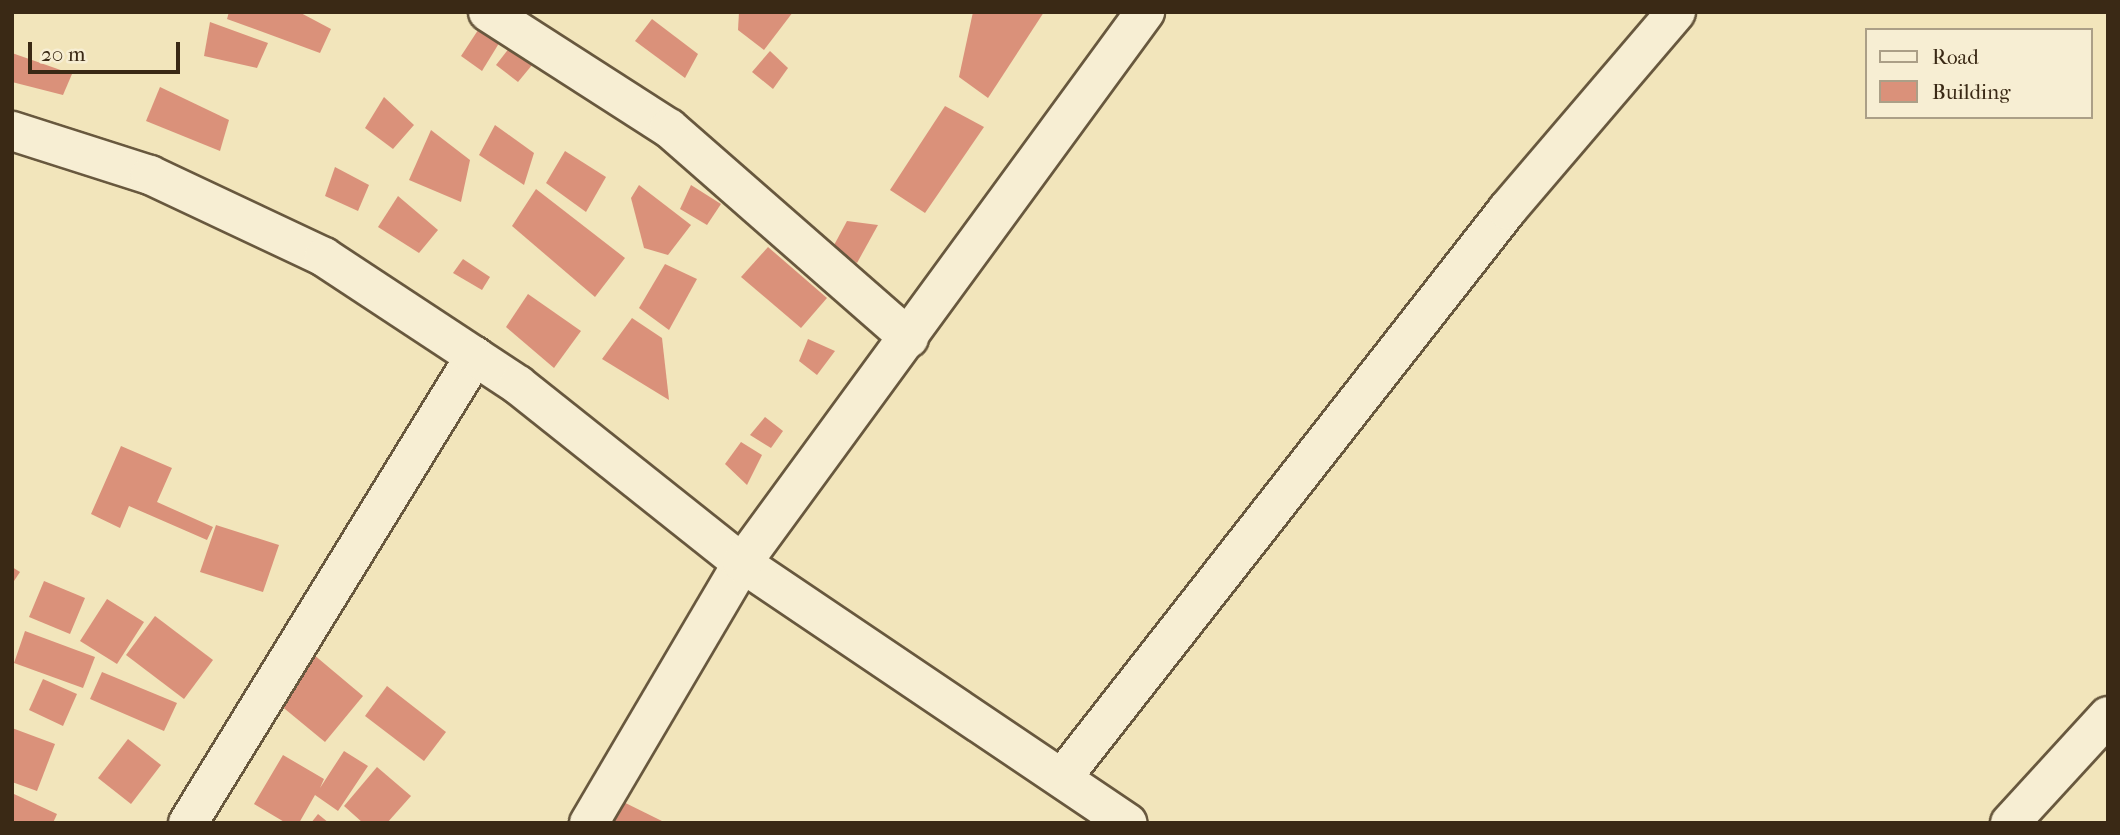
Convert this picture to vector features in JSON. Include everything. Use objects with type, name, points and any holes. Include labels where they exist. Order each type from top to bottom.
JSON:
[{"type":"street","points":[[488,12],[669,128],[909,338]]},
{"type":"street","points":[[589,823],[742,563],[1145,12]]},
{"type":"street","points":[[1062,778],[1507,210],[1676,12]]},
{"type":"street","points":[[12,131],[150,175],[324,257],[475,356],[742,563],[1128,823]]},
{"type":"street","points":[[188,823],[475,356]]},
{"type":"street","points":[[2010,823],[2108,716]]},
{"type":"building","points":[[229,12],[299,12],[331,29],[320,53],[227,19]]},
{"type":"building","points":[[739,12],[793,12],[764,50],[738,30]]},
{"type":"building","points":[[973,12],[1044,12],[988,98],[959,77]]},
{"type":"building","points":[[652,19],[698,54],[685,78],[635,41]]},
{"type":"building","points":[[210,22],[268,43],[257,68],[204,56]]},
{"type":"building","points":[[482,24],[501,40],[482,71],[461,56]]},
{"type":"building","points":[[514,42],[537,59],[518,82],[496,65]]},
{"type":"building","points":[[770,51],[788,68],[773,89],[752,72]]},
{"type":"building","points":[[12,53],[72,74],[63,95],[12,82]]},
{"type":"building","points":[[160,87],[229,120],[220,151],[146,121]]},
{"type":"building","points":[[384,97],[414,125],[393,149],[365,128]]},
{"type":"building","points":[[945,106],[984,127],[925,213],[890,190]]},
{"type":"building","points":[[495,125],[534,153],[524,185],[479,155]]},
{"type":"building","points":[[431,130],[470,160],[461,202],[409,180]]},
{"type":"building","points":[[565,151],[606,177],[586,212],[546,183]]},
{"type":"building","points":[[335,167],[369,185],[358,211],[325,196]]},
{"type":"building","points":[[639,185],[691,225],[668,255],[644,248],[631,198]]},
{"type":"building","points":[[691,185],[721,204],[707,225],[680,209]]},
{"type":"building","points":[[536,189],[625,258],[595,297],[512,226]]},
{"type":"building","points":[[398,196],[438,230],[419,253],[378,227]]},
{"type":"building","points":[[847,221],[878,225],[857,263],[833,247]]},
{"type":"building","points":[[768,247],[827,298],[801,328],[741,277]]},
{"type":"building","points":[[463,259],[490,277],[482,290],[453,273]]},
{"type":"building","points":[[665,264],[697,279],[669,330],[639,308]]},
{"type":"building","points":[[528,294],[581,331],[554,368],[506,327]]},
{"type":"building","points":[[632,318],[662,338],[669,400],[602,359]]},
{"type":"building","points":[[808,339],[835,351],[817,375],[799,361]]},
{"type":"building","points":[[765,417],[783,431],[771,448],[750,435]]},
{"type":"building","points":[[741,442],[762,455],[747,485],[725,464]]},
{"type":"building","points":[[121,446],[172,468],[157,502],[213,527],[207,540],[129,506],[120,528],[91,514]]},
{"type":"building","points":[[216,525],[279,545],[263,592],[200,572]]},
{"type":"building","points":[[12,567],[20,572],[12,584]]},
{"type":"building","points":[[44,581],[85,598],[70,634],[29,617]]},
{"type":"building","points":[[107,599],[144,622],[117,664],[80,641]]},
{"type":"building","points":[[155,616],[213,660],[184,699],[126,655]]},
{"type":"building","points":[[25,631],[95,657],[83,688],[14,663]]},
{"type":"building","points":[[307,649],[363,696],[325,742],[268,695]]},
{"type":"building","points":[[102,672],[177,703],[164,731],[90,699]]},
{"type":"building","points":[[43,679],[77,694],[63,726],[29,710]]},
{"type":"building","points":[[387,686],[446,732],[424,761],[365,716]]},
{"type":"building","points":[[12,728],[55,744],[37,791],[12,782]]},
{"type":"building","points":[[128,739],[161,765],[131,804],[98,778]]},
{"type":"building","points":[[344,751],[368,766],[338,811],[315,795],[299,823],[286,823],[254,804],[283,755],[324,779],[320,788]]},
{"type":"building","points":[[377,767],[411,796],[387,823],[363,823],[344,806]]},
{"type":"building","points":[[593,787],[666,823],[575,823]]},
{"type":"building","points":[[14,794],[57,814],[53,823],[12,823]]},
{"type":"building","points":[[318,814],[329,823],[311,823]]}]
